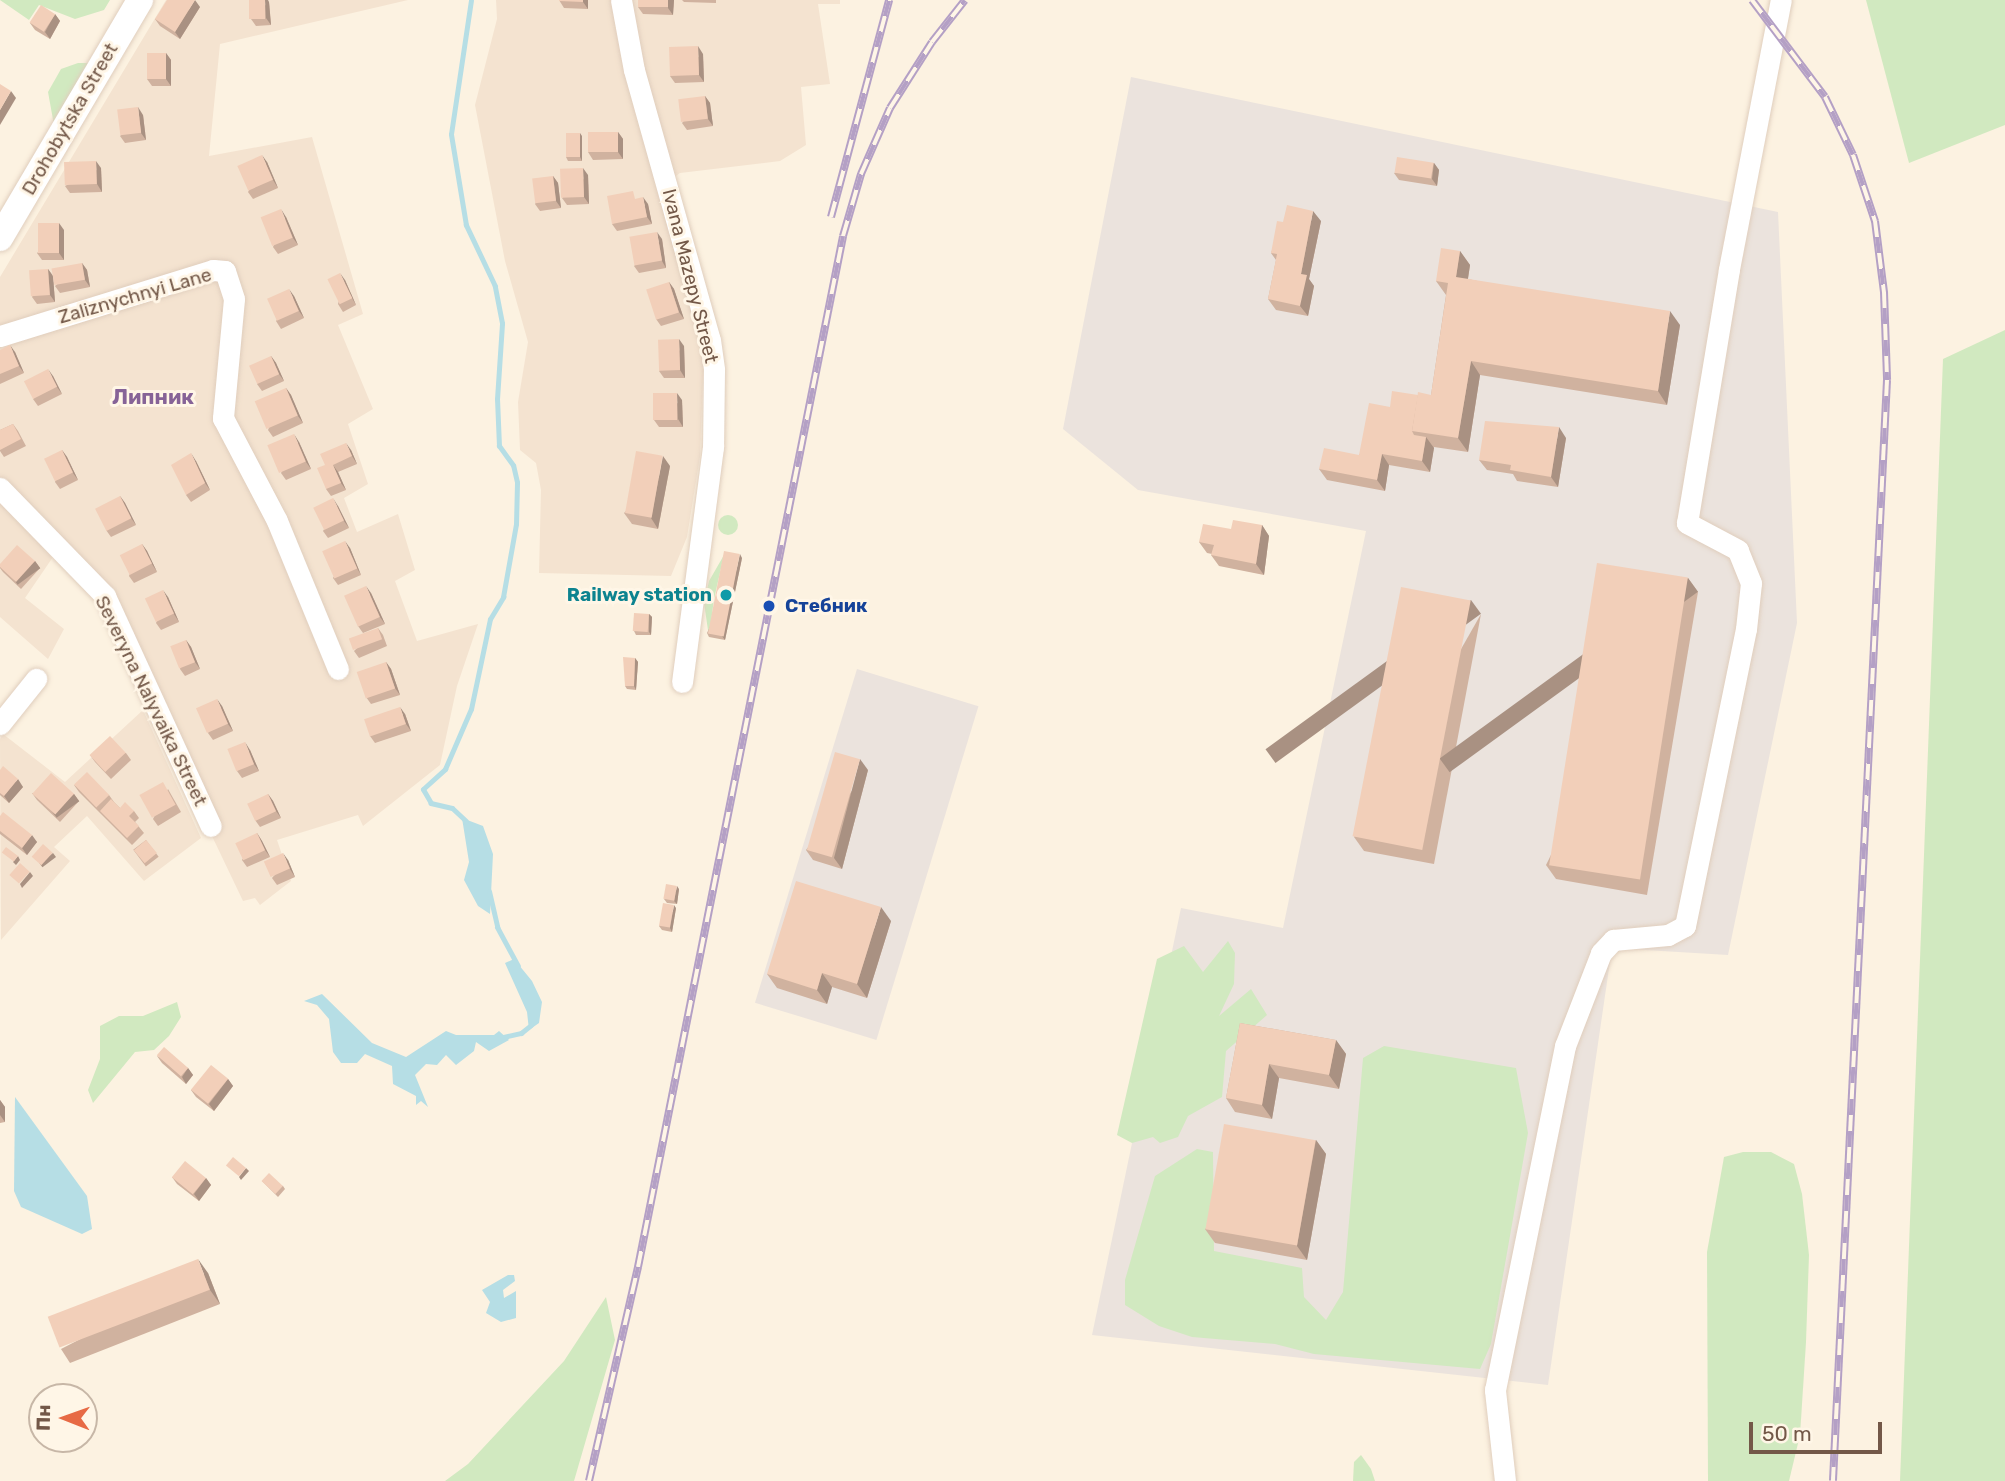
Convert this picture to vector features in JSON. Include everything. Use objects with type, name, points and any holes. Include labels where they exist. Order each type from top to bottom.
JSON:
[{"type":"street","name":"Drohobytska Street","points":[[0,239],[140,0]]},
{"type":"street","name":"Ivana Mazepy Street","points":[[621,0],[634,70],[710,340],[714,370],[713,447],[682,682]]},
{"type":"street","points":[[1504,1481],[1495,1390],[1565,1046],[1601,953],[1613,940],[1668,935],[1685,926],[1746,629],[1751,583],[1738,550],[1687,523],[1729,269],[1781,0]]},
{"type":"street","name":"Zaliznychnyi Lane","points":[[0,336],[213,270],[225,271],[234,299],[223,418],[277,521],[338,669]]},
{"type":"street","name":"Severyna Nalyvaika Street","points":[[0,488],[105,596],[211,826]]},
{"type":"street","points":[[0,724],[36,679]]},
{"type":"shaded area","points":[[166,0],[408,0],[220,44],[209,156],[312,137],[363,314],[338,325],[373,409],[348,424],[368,484],[344,498],[357,532],[398,514],[415,570],[395,581],[417,641],[478,624],[457,686],[440,765],[363,826],[358,815],[277,840],[291,881],[260,905],[255,898],[243,901],[211,834],[110,590],[0,480],[0,277]]},
{"type":"shaded area","points":[[496,0],[840,0],[840,4],[818,4],[830,84],[801,87],[806,145],[780,161],[680,173],[658,188],[704,345],[700,456],[687,537],[671,576],[539,573],[541,490],[536,463],[520,450],[518,402],[528,342],[505,261],[475,105],[497,19]]},
{"type":"shaded area","points":[[1131,77],[1778,212],[1797,623],[1728,955],[1612,948],[1548,1385],[1092,1335],[1181,908],[1283,928],[1366,531],[1138,490],[1063,429]]},
{"type":"shaded area","points":[[0,501],[55,554],[25,598],[64,629],[48,659],[0,617]]},
{"type":"shaded area","points":[[857,669],[978,706],[876,1040],[755,1003]]},
{"type":"shaded area","points":[[143,710],[201,838],[144,881],[87,816],[54,847],[70,861],[1,940],[0,739],[3,734],[65,782]]},
{"type":"green space","points":[[0,0],[110,0],[104,10],[75,19],[39,5],[29,20]]},
{"type":"green space","points":[[1866,0],[2005,0],[2005,125],[1909,163]]},
{"type":"green space","points":[[78,63],[90,63],[54,125],[48,92],[61,69]]},
{"type":"green space","points":[[2005,330],[2005,1481],[1900,1481],[1943,359]]},
{"type":"green space","points":[[728,515],[735,518],[738,525],[735,532],[728,535],[721,532],[718,525],[721,518]]},
{"type":"green space","points":[[724,555],[709,637],[704,603],[709,581]]},
{"type":"green space","points":[[1228,941],[1235,953],[1234,984],[1219,1016],[1251,989],[1267,1015],[1226,1051],[1222,1097],[1188,1116],[1178,1137],[1160,1143],[1153,1137],[1132,1143],[1117,1135],[1157,959],[1184,946],[1203,972]]},
{"type":"green space","points":[[177,1002],[181,1017],[169,1036],[154,1050],[135,1052],[93,1103],[88,1090],[100,1059],[100,1026],[119,1016],[143,1016]]},
{"type":"green space","points":[[1384,1046],[1516,1068],[1528,1133],[1491,1344],[1480,1369],[1314,1354],[1275,1344],[1192,1337],[1159,1326],[1125,1305],[1125,1280],[1155,1176],[1197,1149],[1213,1152],[1214,1251],[1302,1268],[1304,1297],[1326,1320],[1343,1292],[1363,1058]]},
{"type":"green space","points":[[1743,1152],[1771,1152],[1794,1164],[1802,1194],[1809,1255],[1806,1342],[1800,1435],[1789,1481],[1708,1481],[1707,1252],[1724,1157]]},
{"type":"green space","points":[[606,1297],[615,1340],[574,1481],[445,1481],[468,1464],[564,1361]]},
{"type":"green space","points":[[1361,1455],[1371,1469],[1375,1481],[1353,1481],[1354,1462]]},
{"type":"water","points":[[462,818],[483,826],[493,854],[490,914],[478,906],[464,880],[469,862]]},
{"type":"water","points":[[514,959],[532,981],[542,1002],[539,1023],[529,1030],[527,1012],[505,963]]},
{"type":"water","points":[[322,994],[372,1043],[406,1057],[446,1031],[456,1035],[494,1035],[499,1031],[509,1040],[489,1051],[476,1042],[474,1051],[456,1065],[446,1055],[437,1065],[426,1064],[415,1075],[428,1107],[421,1101],[416,1105],[416,1096],[393,1084],[392,1066],[365,1054],[357,1063],[341,1063],[333,1052],[329,1019],[317,1005],[304,1001]]},
{"type":"water","points":[[15,1097],[87,1196],[92,1229],[82,1234],[21,1207],[14,1191]]},
{"type":"water","points":[[508,1275],[514,1275],[515,1281],[503,1290],[504,1298],[516,1291],[516,1318],[501,1322],[486,1313],[490,1302],[482,1290]]},
{"type":"building","points":[[167,0],[195,0],[175,32],[155,19]]},
{"type":"building","points":[[249,0],[265,0],[265,19],[249,19]]},
{"type":"building","points":[[583,0],[583,2],[559,1]]},
{"type":"building","points":[[638,0],[668,0],[668,7],[638,7]]},
{"type":"building","points":[[41,5],[55,14],[44,32],[30,23]]},
{"type":"building","points":[[698,46],[699,75],[670,76],[669,47]]},
{"type":"building","points":[[147,53],[166,53],[166,79],[147,79]]},
{"type":"building","points":[[0,84],[11,91],[0,110]]},
{"type":"building","points":[[705,96],[708,119],[681,122],[678,99]]},
{"type":"building","points":[[138,107],[141,133],[120,135],[117,110]]},
{"type":"building","points":[[588,132],[618,132],[618,152],[588,152]]},
{"type":"building","points":[[566,133],[580,133],[580,157],[566,157]]},
{"type":"building","points":[[262,155],[273,180],[248,191],[237,166]]},
{"type":"building","points":[[1397,157],[1434,163],[1431,179],[1394,173]]},
{"type":"building","points":[[96,161],[97,184],[65,185],[64,162]]},
{"type":"building","points":[[583,168],[584,197],[561,198],[560,169]]},
{"type":"building","points":[[553,176],[556,201],[535,203],[532,179]]},
{"type":"building","points":[[633,191],[635,199],[643,197],[647,217],[612,224],[607,196]]},
{"type":"building","points":[[1287,205],[1313,211],[1301,274],[1307,275],[1300,306],[1268,299],[1277,254],[1271,253],[1277,221],[1283,222]]},
{"type":"building","points":[[281,209],[293,238],[272,246],[261,217]]},
{"type":"building","points":[[38,223],[59,223],[59,253],[38,253]]},
{"type":"building","points":[[657,232],[662,261],[634,265],[629,237]]},
{"type":"building","points":[[1441,248],[1460,251],[1456,277],[1670,311],[1658,391],[1471,361],[1458,438],[1412,431],[1418,392],[1431,395],[1448,283],[1436,281]]},
{"type":"building","points":[[82,263],[85,280],[54,285],[51,268]]},
{"type":"building","points":[[48,269],[50,295],[31,296],[29,270]]},
{"type":"building","points":[[340,273],[352,298],[340,304],[327,279]]},
{"type":"building","points":[[669,282],[679,312],[656,320],[646,289]]},
{"type":"building","points":[[289,289],[299,311],[277,321],[267,299]]},
{"type":"building","points":[[679,339],[680,370],[659,371],[658,340]]},
{"type":"building","points":[[10,345],[19,366],[0,374],[0,350]]},
{"type":"building","points":[[271,356],[279,374],[257,384],[249,366]]},
{"type":"building","points":[[48,369],[57,387],[33,399],[24,381]]},
{"type":"building","points":[[286,388],[298,416],[266,429],[255,401]]},
{"type":"building","points":[[1392,391],[1418,395],[1412,431],[1414,435],[1426,437],[1422,461],[1382,454],[1377,480],[1319,469],[1324,448],[1359,455],[1369,403],[1390,407]]},
{"type":"building","points":[[653,393],[677,393],[677,420],[653,420]]},
{"type":"building","points":[[1485,421],[1559,427],[1551,477],[1510,470],[1511,465],[1479,460]]},
{"type":"building","points":[[13,424],[21,439],[0,450],[0,430]]},
{"type":"building","points":[[294,434],[306,462],[279,473],[267,445]]},
{"type":"building","points":[[346,443],[352,456],[333,465],[341,483],[326,489],[317,468],[325,465],[320,454]]},
{"type":"building","points":[[62,450],[73,472],[55,481],[44,459]]},
{"type":"building","points":[[636,451],[663,456],[652,518],[625,513]]},
{"type":"building","points":[[191,453],[205,483],[186,495],[171,465]]},
{"type":"building","points":[[120,496],[131,518],[106,531],[95,509]]},
{"type":"building","points":[[333,498],[344,520],[324,530],[313,508]]},
{"type":"building","points":[[1233,520],[1262,525],[1256,564],[1211,555],[1214,545],[1199,542],[1203,524],[1231,529]]},
{"type":"building","points":[[345,541],[357,568],[334,579],[322,551]]},
{"type":"building","points":[[142,544],[152,564],[130,575],[120,555]]},
{"type":"building","points":[[17,545],[35,561],[16,582],[0,564]]},
{"type":"building","name":"Railway station","points":[[724,551],[740,554],[724,637],[708,633]]},
{"type":"building","points":[[1597,563],[1688,577],[1640,880],[1549,865]]},
{"type":"building","points":[[366,586],[380,617],[358,627],[344,596]]},
{"type":"building","points":[[1401,587],[1471,601],[1422,850],[1353,836]]},
{"type":"building","points":[[163,590],[174,614],[156,622],[145,598]]},
{"type":"building","points":[[634,613],[649,614],[648,632],[633,631]]},
{"type":"building","points":[[378,628],[382,639],[353,650],[349,639]]},
{"type":"building","points":[[186,640],[195,662],[179,669],[170,646]]},
{"type":"building","points":[[623,657],[635,658],[634,686],[625,686]]},
{"type":"building","points":[[386,662],[395,688],[366,699],[357,672]]},
{"type":"building","points":[[217,699],[228,724],[207,733],[196,708]]},
{"type":"building","points":[[400,707],[406,724],[370,736],[364,719]]},
{"type":"building","points":[[110,736],[126,753],[105,772],[90,755]]},
{"type":"building","points":[[245,742],[254,764],[236,771],[227,749]]},
{"type":"building","points":[[835,752],[860,759],[832,857],[807,850]]},
{"type":"building","points":[[3,766],[18,779],[4,796],[0,793],[0,770]]},
{"type":"building","points":[[87,772],[109,795],[96,808],[74,785]]},
{"type":"building","points":[[51,773],[74,794],[55,815],[32,794]]},
{"type":"building","points":[[163,782],[176,805],[152,818],[139,795]]},
{"type":"building","points":[[268,794],[276,811],[255,821],[247,804]]},
{"type":"building","points":[[111,799],[120,808],[125,802],[134,811],[129,816],[139,826],[127,838],[100,811]]},
{"type":"building","points":[[3,812],[32,835],[22,848],[0,831],[0,816]]},
{"type":"building","points":[[257,833],[265,850],[243,860],[235,843]]},
{"type":"building","points":[[146,840],[157,853],[145,863],[134,850]]},
{"type":"building","points":[[43,844],[53,853],[41,865],[32,857]]},
{"type":"building","points":[[6,847],[18,856],[14,862],[2,853]]},
{"type":"building","points":[[283,853],[290,869],[271,877],[264,862]]},
{"type":"building","points":[[20,863],[30,872],[19,884],[9,875]]},
{"type":"building","points":[[796,881],[881,907],[857,984],[822,973],[817,990],[767,974]]},
{"type":"building","points":[[666,884],[677,886],[674,901],[663,899]]},
{"type":"building","points":[[663,903],[674,905],[670,928],[659,926]]},
{"type":"building","points":[[1240,1023],[1336,1040],[1329,1075],[1269,1064],[1262,1105],[1226,1098]]},
{"type":"building","points":[[164,1047],[188,1068],[181,1076],[157,1055]]},
{"type":"building","points":[[211,1065],[228,1079],[208,1104],[191,1090]]},
{"type":"building","points":[[1224,1124],[1316,1140],[1297,1246],[1205,1229]]},
{"type":"building","points":[[233,1157],[246,1168],[239,1176],[226,1165]]},
{"type":"building","points":[[185,1161],[206,1178],[193,1194],[172,1177]]},
{"type":"building","points":[[269,1173],[283,1186],[275,1194],[261,1181]]},
{"type":"building","points":[[198,1259],[210,1290],[60,1348],[48,1317]]},
{"type":"waterway","points":[[466,821],[452,808],[431,803],[423,789],[445,769],[471,709],[490,619],[503,597],[516,524],[517,482],[513,465],[499,446],[497,399],[502,323],[495,286],[466,225],[451,134],[471,0]]},
{"type":"waterway","points":[[489,891],[497,927],[518,966]]},
{"type":"waterway","points":[[499,1038],[521,1033],[531,1025]]},
{"type":"railway","points":[[831,217],[889,0]]},
{"type":"railway","points":[[589,1481],[638,1267],[843,236],[861,174],[890,108],[932,42],[965,0]]},
{"type":"railway","points":[[1752,0],[1825,97],[1853,155],[1875,221],[1884,292],[1887,380],[1833,1481]]},
{"type":"place","name":"Railway station","points":[[726,595]]},
{"type":"place","name":"Стебник","points":[[769,606]]},
{"type":"district","name":"Липник","points":[[153,397]]}]
